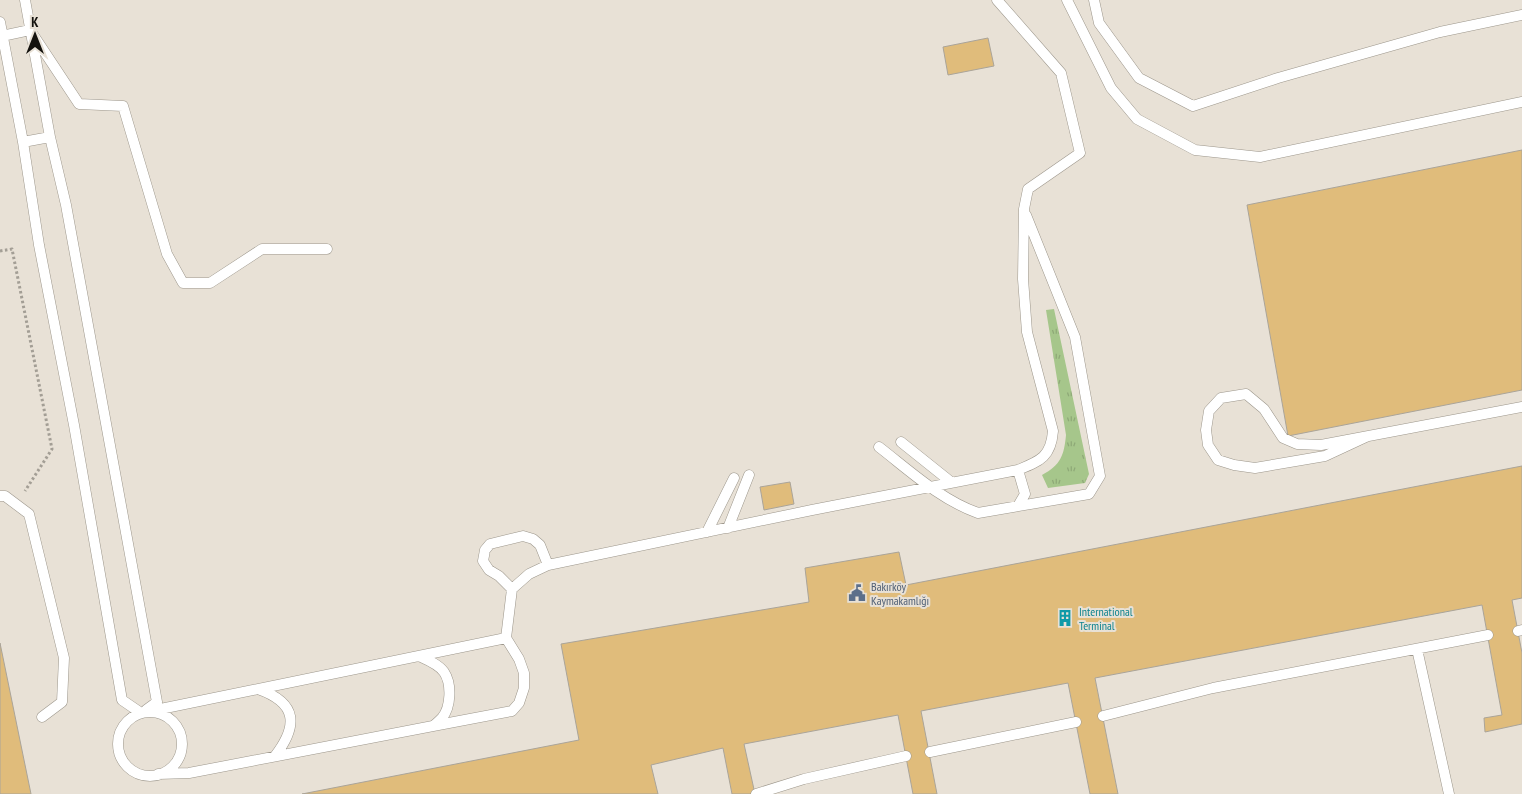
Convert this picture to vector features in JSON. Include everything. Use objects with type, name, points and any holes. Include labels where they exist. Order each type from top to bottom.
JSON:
[{"type":"lane","points":[[25,0],[50,137],[68,215],[157,702],[124,725],[120,735],[119,746],[121,756],[127,766],[136,772],[147,775],[189,773],[512,711],[519,703],[524,688],[524,673],[519,659],[506,638],[512,589],[529,574],[548,565],[812,510],[1018,470],[1046,456],[1052,442],[1053,431],[1027,332],[1022,279],[1024,209],[1028,189],[1080,153],[1061,73],[996,0]]},
{"type":"lane","points":[[1067,0],[1112,88],[1137,120],[1195,150],[1260,158],[1522,102]]},
{"type":"lane","points":[[1094,0],[1099,22],[1139,78],[1193,106],[1278,78],[1440,32],[1522,15]]},
{"type":"lane","points":[[0,22],[122,700],[141,713],[152,712],[170,719],[177,726],[181,736],[180,756],[167,771],[158,774]]},
{"type":"lane","points":[[2,36],[30,30]]},
{"type":"lane","points":[[30,30],[79,104],[123,106],[167,254],[183,283],[210,283],[262,249],[327,249]]},
{"type":"lane","points":[[23,142],[50,137]]},
{"type":"lane","points":[[879,447],[930,487],[967,509],[978,513],[1089,494],[1100,476],[1075,337],[1024,209]]},
{"type":"lane","points":[[1368,436],[1325,456],[1255,468],[1234,465],[1218,460],[1208,445],[1206,430],[1209,411],[1221,398],[1246,394],[1264,408],[1283,438],[1297,444],[1321,445],[1368,436],[1522,407]]},
{"type":"lane","points":[[901,442],[951,482]]},
{"type":"lane","points":[[1018,470],[1025,494],[1018,506]]},
{"type":"lane","points":[[728,528],[749,475]]},
{"type":"lane","points":[[707,532],[734,478]]},
{"type":"lane","points":[[0,496],[5,496],[29,514],[64,658],[62,702],[42,717]]},
{"type":"lane","points":[[512,589],[499,576],[489,570],[483,561],[485,550],[490,544],[523,536],[533,539],[540,545],[548,565]]},
{"type":"lane","points":[[1103,716],[1213,688],[1488,635]]},
{"type":"lane","points":[[141,713],[421,657],[506,638]]},
{"type":"lane","points":[[1417,649],[1449,794]]},
{"type":"lane","points":[[421,657],[434,662],[445,673],[449,688],[448,704],[443,717],[433,726]]},
{"type":"lane","points":[[258,689],[280,699],[288,707],[291,717],[291,730],[285,743],[275,756]]},
{"type":"lane","points":[[930,752],[1076,722]]},
{"type":"lane","points":[[756,794],[804,778],[906,756]]},
{"type":"path","points":[[0,251],[12,249],[52,449],[16,504]]},
{"type":"green space","points":[[1054,309],[1089,474],[1085,483],[1048,488],[1042,475],[1057,463],[1063,454],[1066,435],[1046,310]]},
{"type":"building","points":[[988,38],[994,66],[948,75],[943,47]]},
{"type":"building","points":[[1522,150],[1522,390],[1288,436],[1247,205]]},
{"type":"building","name":"International Terminal","points":[[1522,466],[1522,598],[1512,600],[1522,653],[1522,724],[1485,732],[1484,718],[1502,715],[1482,605],[1095,678],[1118,794],[1090,794],[1068,683],[921,711],[937,794],[913,794],[898,715],[744,744],[755,794],[732,794],[723,748],[651,765],[658,794],[302,794],[579,740],[561,644],[809,602],[805,568],[899,552],[906,585]]},
{"type":"building","points":[[790,482],[794,504],[764,510],[760,487]]},
{"type":"building","points":[[0,643],[31,794],[0,794]]},
{"type":"place","name":"Bakırköy Kaymakamlığı","points":[[857,593]]},
{"type":"place","name":"International Terminal","points":[[1065,618]]}]
